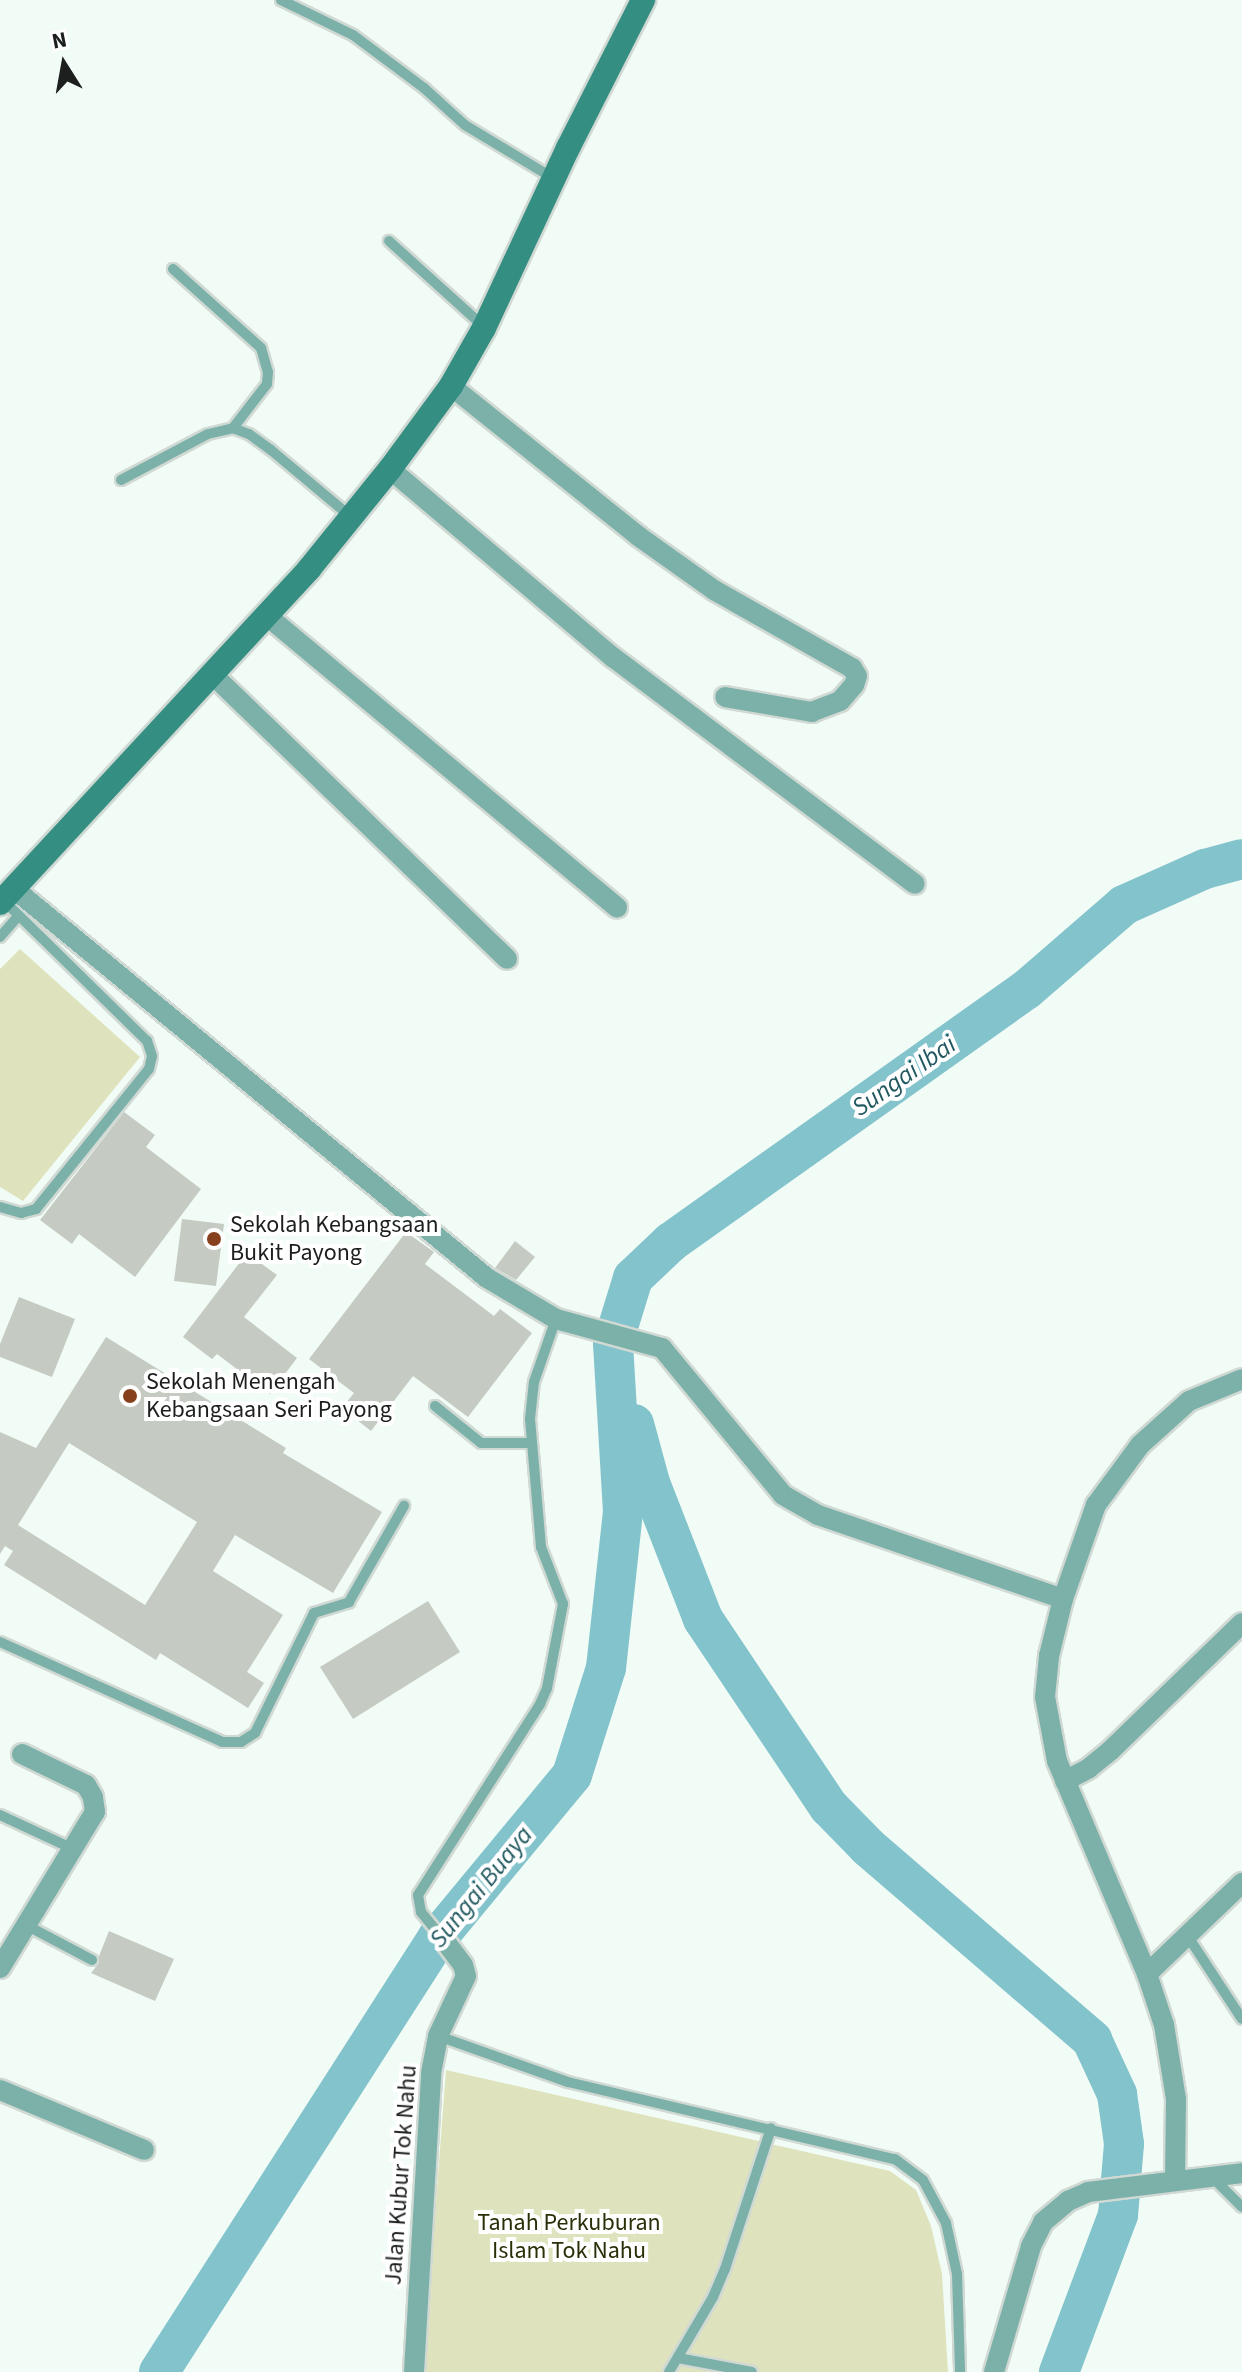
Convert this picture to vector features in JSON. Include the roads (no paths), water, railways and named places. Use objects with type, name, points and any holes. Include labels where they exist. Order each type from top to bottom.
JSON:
[{"type":"main road","points":[[9,902],[266,615],[390,469],[451,386],[484,328],[553,178],[643,0]]},
{"type":"street","points":[[451,386],[688,572],[852,668],[857,676],[854,685],[840,701],[812,712],[725,697]]},
{"type":"street","points":[[390,469],[614,658],[915,884]]},
{"type":"street","points":[[266,615],[617,907]]},
{"type":"street","points":[[212,674],[507,959]]},
{"type":"street","points":[[9,902],[487,1278],[556,1319],[651,1343],[672,1357],[765,1477],[783,1495],[818,1515],[1063,1599]]},
{"type":"street","points":[[1167,2182],[1176,2099],[1164,2025],[1147,1974],[1057,1761],[1045,1697],[1049,1656],[1063,1599],[1096,1505],[1140,1445],[1189,1401],[1242,1379]]},
{"type":"street","points":[[1065,1781],[1089,1768],[1110,1751],[1242,1623]]},
{"type":"street","points":[[0,1968],[95,1812],[93,1797],[86,1785],[22,1754]]},
{"type":"street","points":[[1147,1974],[1242,1883]]},
{"type":"street","name":"Jalan Kubur Tok Nahu","points":[[414,2372],[428,2102],[438,2036],[462,1991],[466,1976],[463,1965],[448,1945]]},
{"type":"street","points":[[0,2090],[144,2150]]},
{"type":"street","points":[[994,2372],[1031,2246],[1043,2222],[1068,2201],[1088,2192],[1242,2173]]},
{"type":"lane","points":[[281,0],[353,35],[424,88],[465,125],[553,178]]},
{"type":"lane","points":[[389,241],[484,328]]},
{"type":"lane","points":[[121,480],[208,434],[233,428],[267,384],[268,372],[261,348],[173,269]]},
{"type":"lane","points":[[233,428],[271,450],[350,516]]},
{"type":"lane","points":[[0,937],[9,902]]},
{"type":"lane","points":[[0,1207],[21,1213],[36,1209],[149,1069],[152,1056],[147,1041],[9,902]]},
{"type":"lane","points":[[448,1945],[421,1912],[420,1889],[547,1688],[563,1604],[541,1547],[531,1443],[534,1382],[556,1319]]},
{"type":"lane","points":[[435,1406],[481,1443],[531,1443]]},
{"type":"lane","points":[[0,1642],[222,1742],[241,1742],[255,1733],[314,1613],[349,1602],[404,1506]]},
{"type":"lane","points":[[0,1815],[71,1848]]},
{"type":"lane","points":[[24,1924],[92,1960]]},
{"type":"lane","points":[[1187,1935],[1242,2019]]},
{"type":"lane","points":[[438,2036],[568,2082],[895,2159],[923,2180],[946,2223],[957,2274],[960,2372]]},
{"type":"lane","points":[[669,2372],[713,2297],[725,2269],[771,2128]]},
{"type":"lane","points":[[1212,2176],[1242,2207]]},
{"type":"lane","points":[[678,2358],[752,2372]]},
{"type":"waterway","name":"Sungai Buaya","points":[[159,2372],[438,1937],[572,1775],[606,1668],[623,1512],[613,1343],[633,1278],[671,1242],[1026,990],[1124,905],[1205,869],[1242,859]]},
{"type":"waterway","points":[[634,1424],[650,1483],[703,1619],[829,1807],[868,1847],[1092,2040],[1117,2094],[1124,2144],[1118,2215],[1059,2372]]},
{"type":"place","name":"Sekolah Kebangsaan Bukit Payong","points":[[214,1239]]},
{"type":"place","name":"Sekolah Menengah Kebangsaan Seri Payong","points":[[130,1396]]},
{"type":"water label","name":"Sungai Ibai","points":[[904,1076]]},
{"type":"park label","name":"Tanah Perkuburan Islam Tok Nahu","points":[[569,2237]]}]
